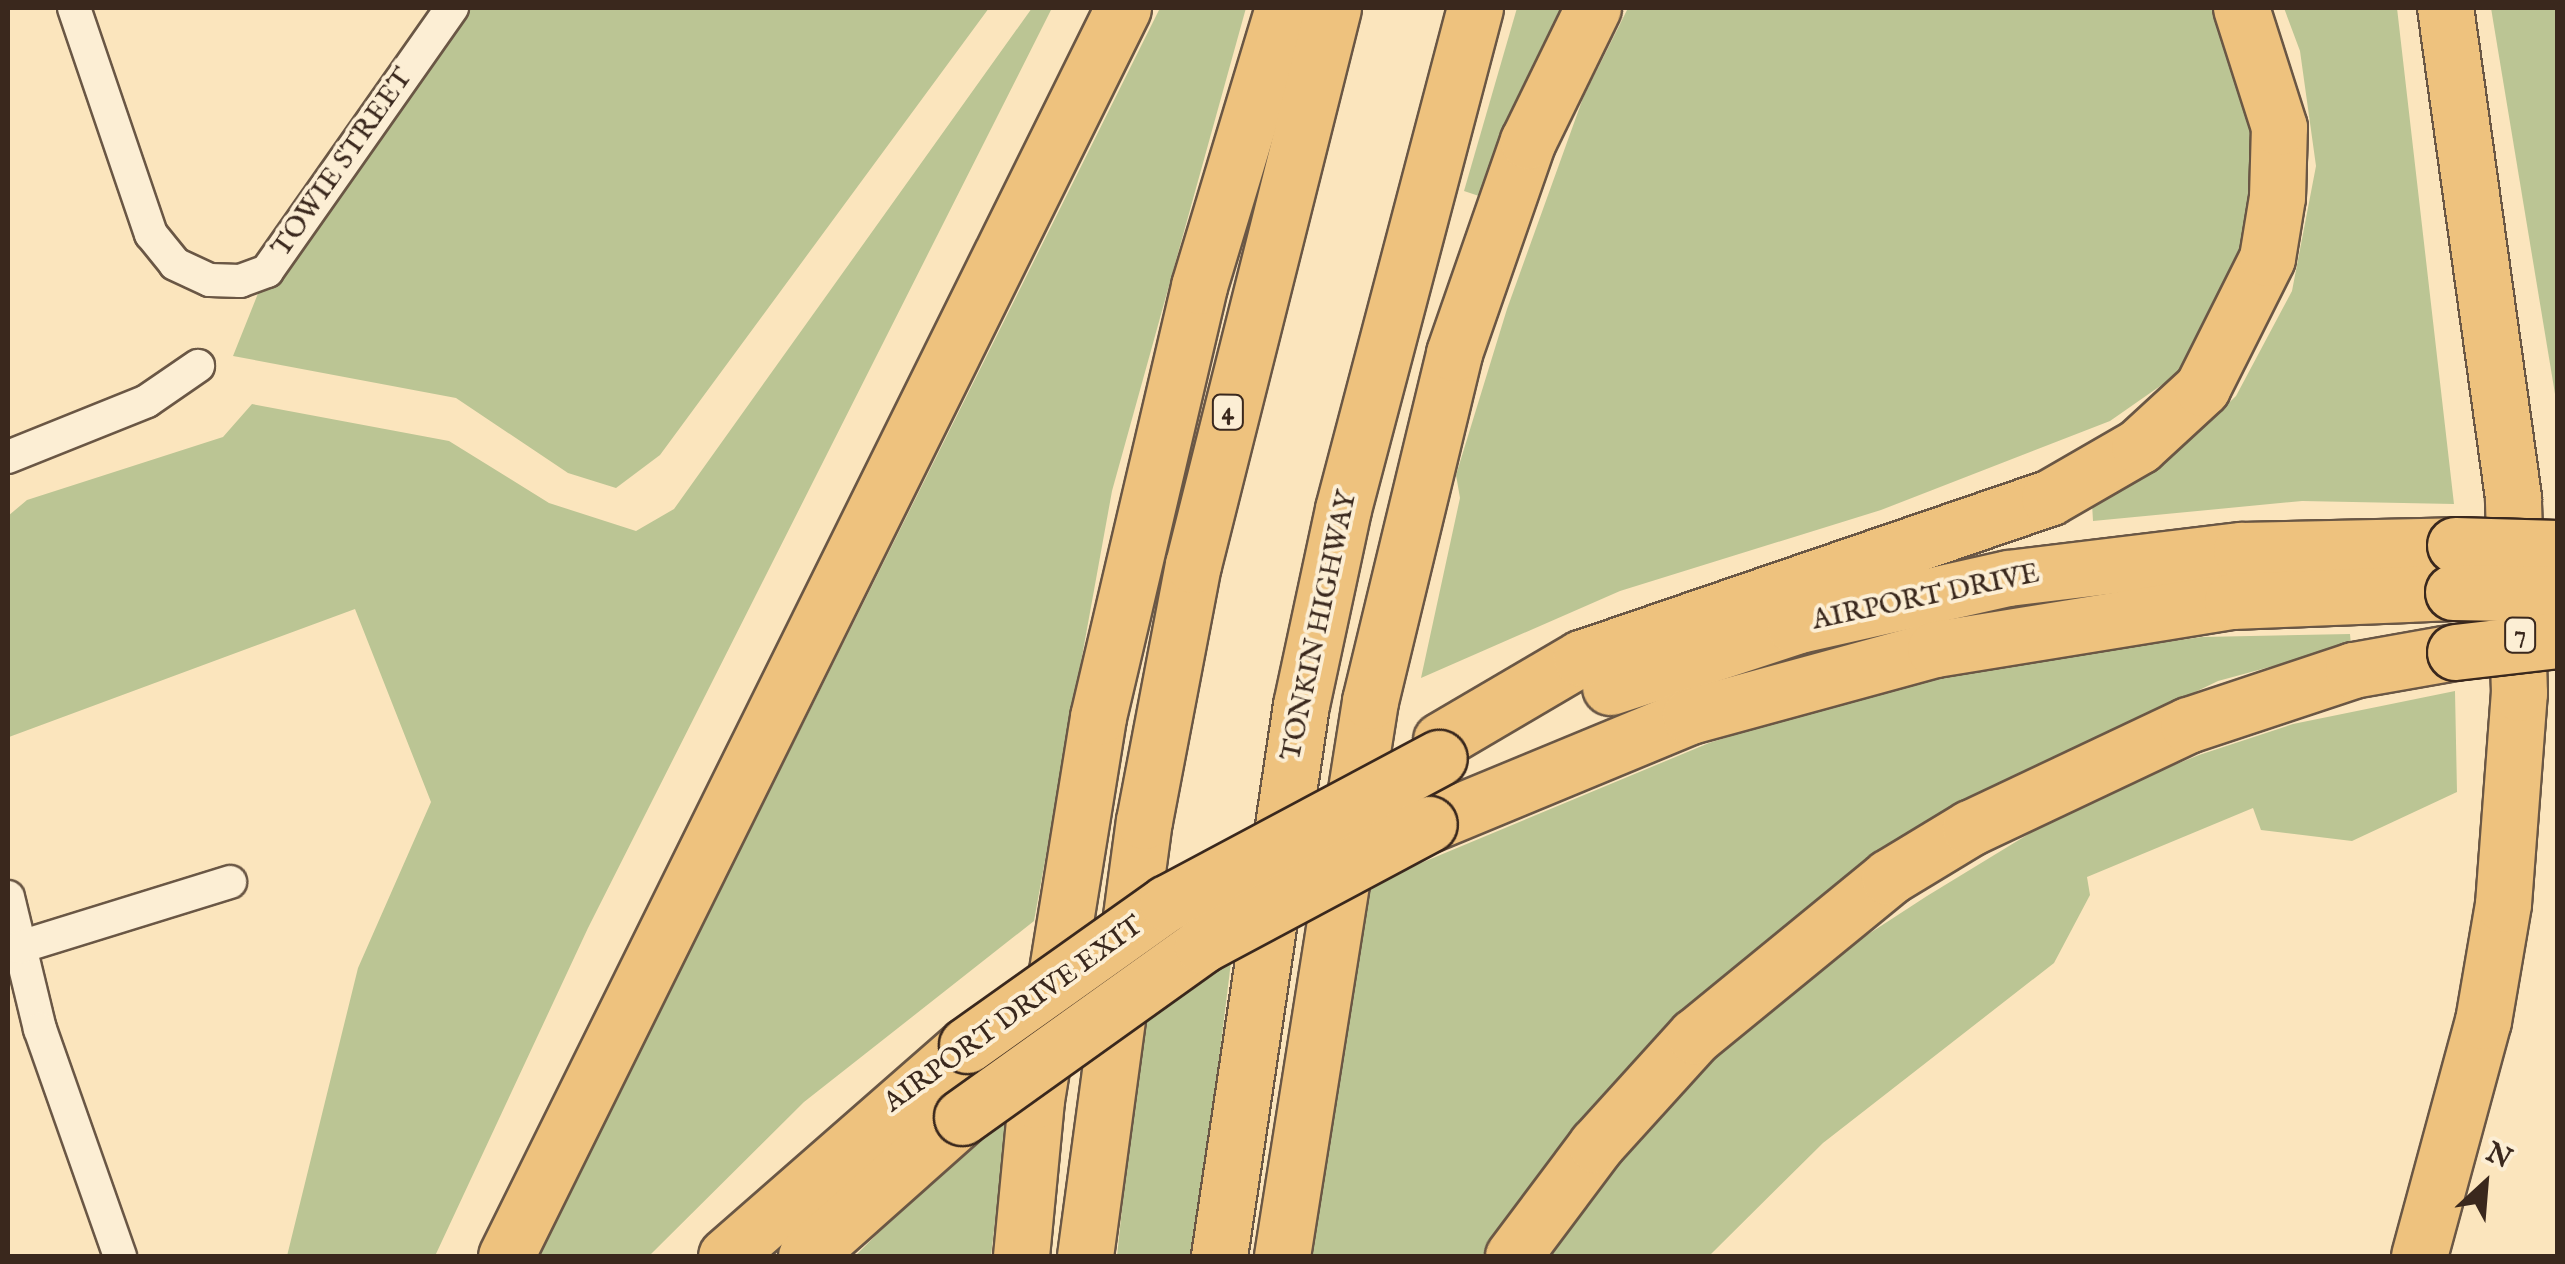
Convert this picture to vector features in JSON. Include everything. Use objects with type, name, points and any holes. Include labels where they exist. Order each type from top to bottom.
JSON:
[{"type":"highway","points":[[506,1256],[1123,8]]},
{"type":"highway","points":[[1020,1256],[1075,828],[1102,698],[1199,286],[1283,8]]},
{"type":"highway","name":"4","points":[[1085,1256],[1144,821],[1189,582],[1262,262],[1332,8]]},
{"type":"highway","name":"TONKIN HIGHWAY","points":[[1219,1256],[1301,705],[1342,510],[1476,8]]},
{"type":"highway","points":[[1282,1256],[1370,701],[1454,353],[1528,142],[1593,8]]},
{"type":"highway","points":[[1440,749],[1581,658],[2049,498],[2152,434],[2202,388],[2267,258],[2279,127],[2241,8]]},
{"type":"highway","name":"7","points":[[2419,1256],[2483,1021],[2503,904],[2519,694],[2510,478],[2446,8]]},
{"type":"highway","name":"AIRPORT DRIVE","points":[[1330,812],[1440,749],[1664,667],[1908,598],[2222,552],[2454,568],[2558,548]]},
{"type":"highway","points":[[806,1256],[962,1117],[1202,945],[1430,824],[1690,716],[1935,649],[2454,568],[2558,594]]},
{"type":"highway","points":[[1513,1256],[1596,1145],[1695,1036],[1889,877],[1987,819],[2188,725],[2352,670],[2558,640]]},
{"type":"highway","name":"AIRPORT DRIVE EXIT","points":[[726,1256],[966,1045],[1152,913],[1330,812]]},
{"type":"street","name":"TOWIE STREET","points":[[74,8],[152,234],[174,264],[210,280],[267,271],[452,8]]},
{"type":"street","points":[[8,457],[147,402],[198,366]]},
{"type":"street","points":[[20,947],[230,882]]},
{"type":"street","points":[[8,898],[20,947],[120,1256]]},
{"type":"green space","points":[[452,8],[989,8],[660,455],[616,488],[568,473],[456,398],[233,356],[267,271]]},
{"type":"green space","points":[[1032,8],[1052,8],[588,928],[435,1256],[287,1256],[358,968],[431,802],[355,609],[9,737],[8,516],[27,500],[223,437],[252,404],[449,441],[549,503],[636,531],[674,509]]},
{"type":"green space","points":[[1160,8],[1246,8],[1112,491],[1034,921],[804,1102],[649,1256],[538,1256]]},
{"type":"green space","points":[[1517,8],[1564,8],[1485,198],[1464,191]]},
{"type":"green space","points":[[1628,8],[2220,8],[2238,48],[2256,160],[2245,256],[2186,368],[2110,421],[1881,510],[1620,591],[1421,678],[1460,498],[1456,475],[1507,309],[1583,98]]},
{"type":"green space","points":[[2284,8],[2397,8],[2454,504],[2302,501],[2093,521],[2092,504],[2181,449],[2236,396],[2292,291],[2316,166],[2300,51]]},
{"type":"green space","points":[[2491,8],[2557,8],[2557,406]]},
{"type":"green space","points":[[2350,634],[2351,645],[2218,681],[2056,759],[1483,1256],[1306,1256],[1361,888],[1709,743],[1840,701],[1996,666],[2202,637]]},
{"type":"green space","points":[[2455,691],[2457,792],[2352,841],[2261,830],[2253,808],[2087,877],[2090,895],[2054,963],[1823,1143],[1709,1256],[1549,1256],[1628,1149],[1711,1062],[1847,948],[1927,896],[2078,804],[2199,755],[2293,724]]},
{"type":"green space","points":[[1231,962],[1195,1256],[1117,1256],[1142,1019]]},
{"type":"green space","points":[[1007,1119],[991,1256],[855,1256],[951,1161]]}]
